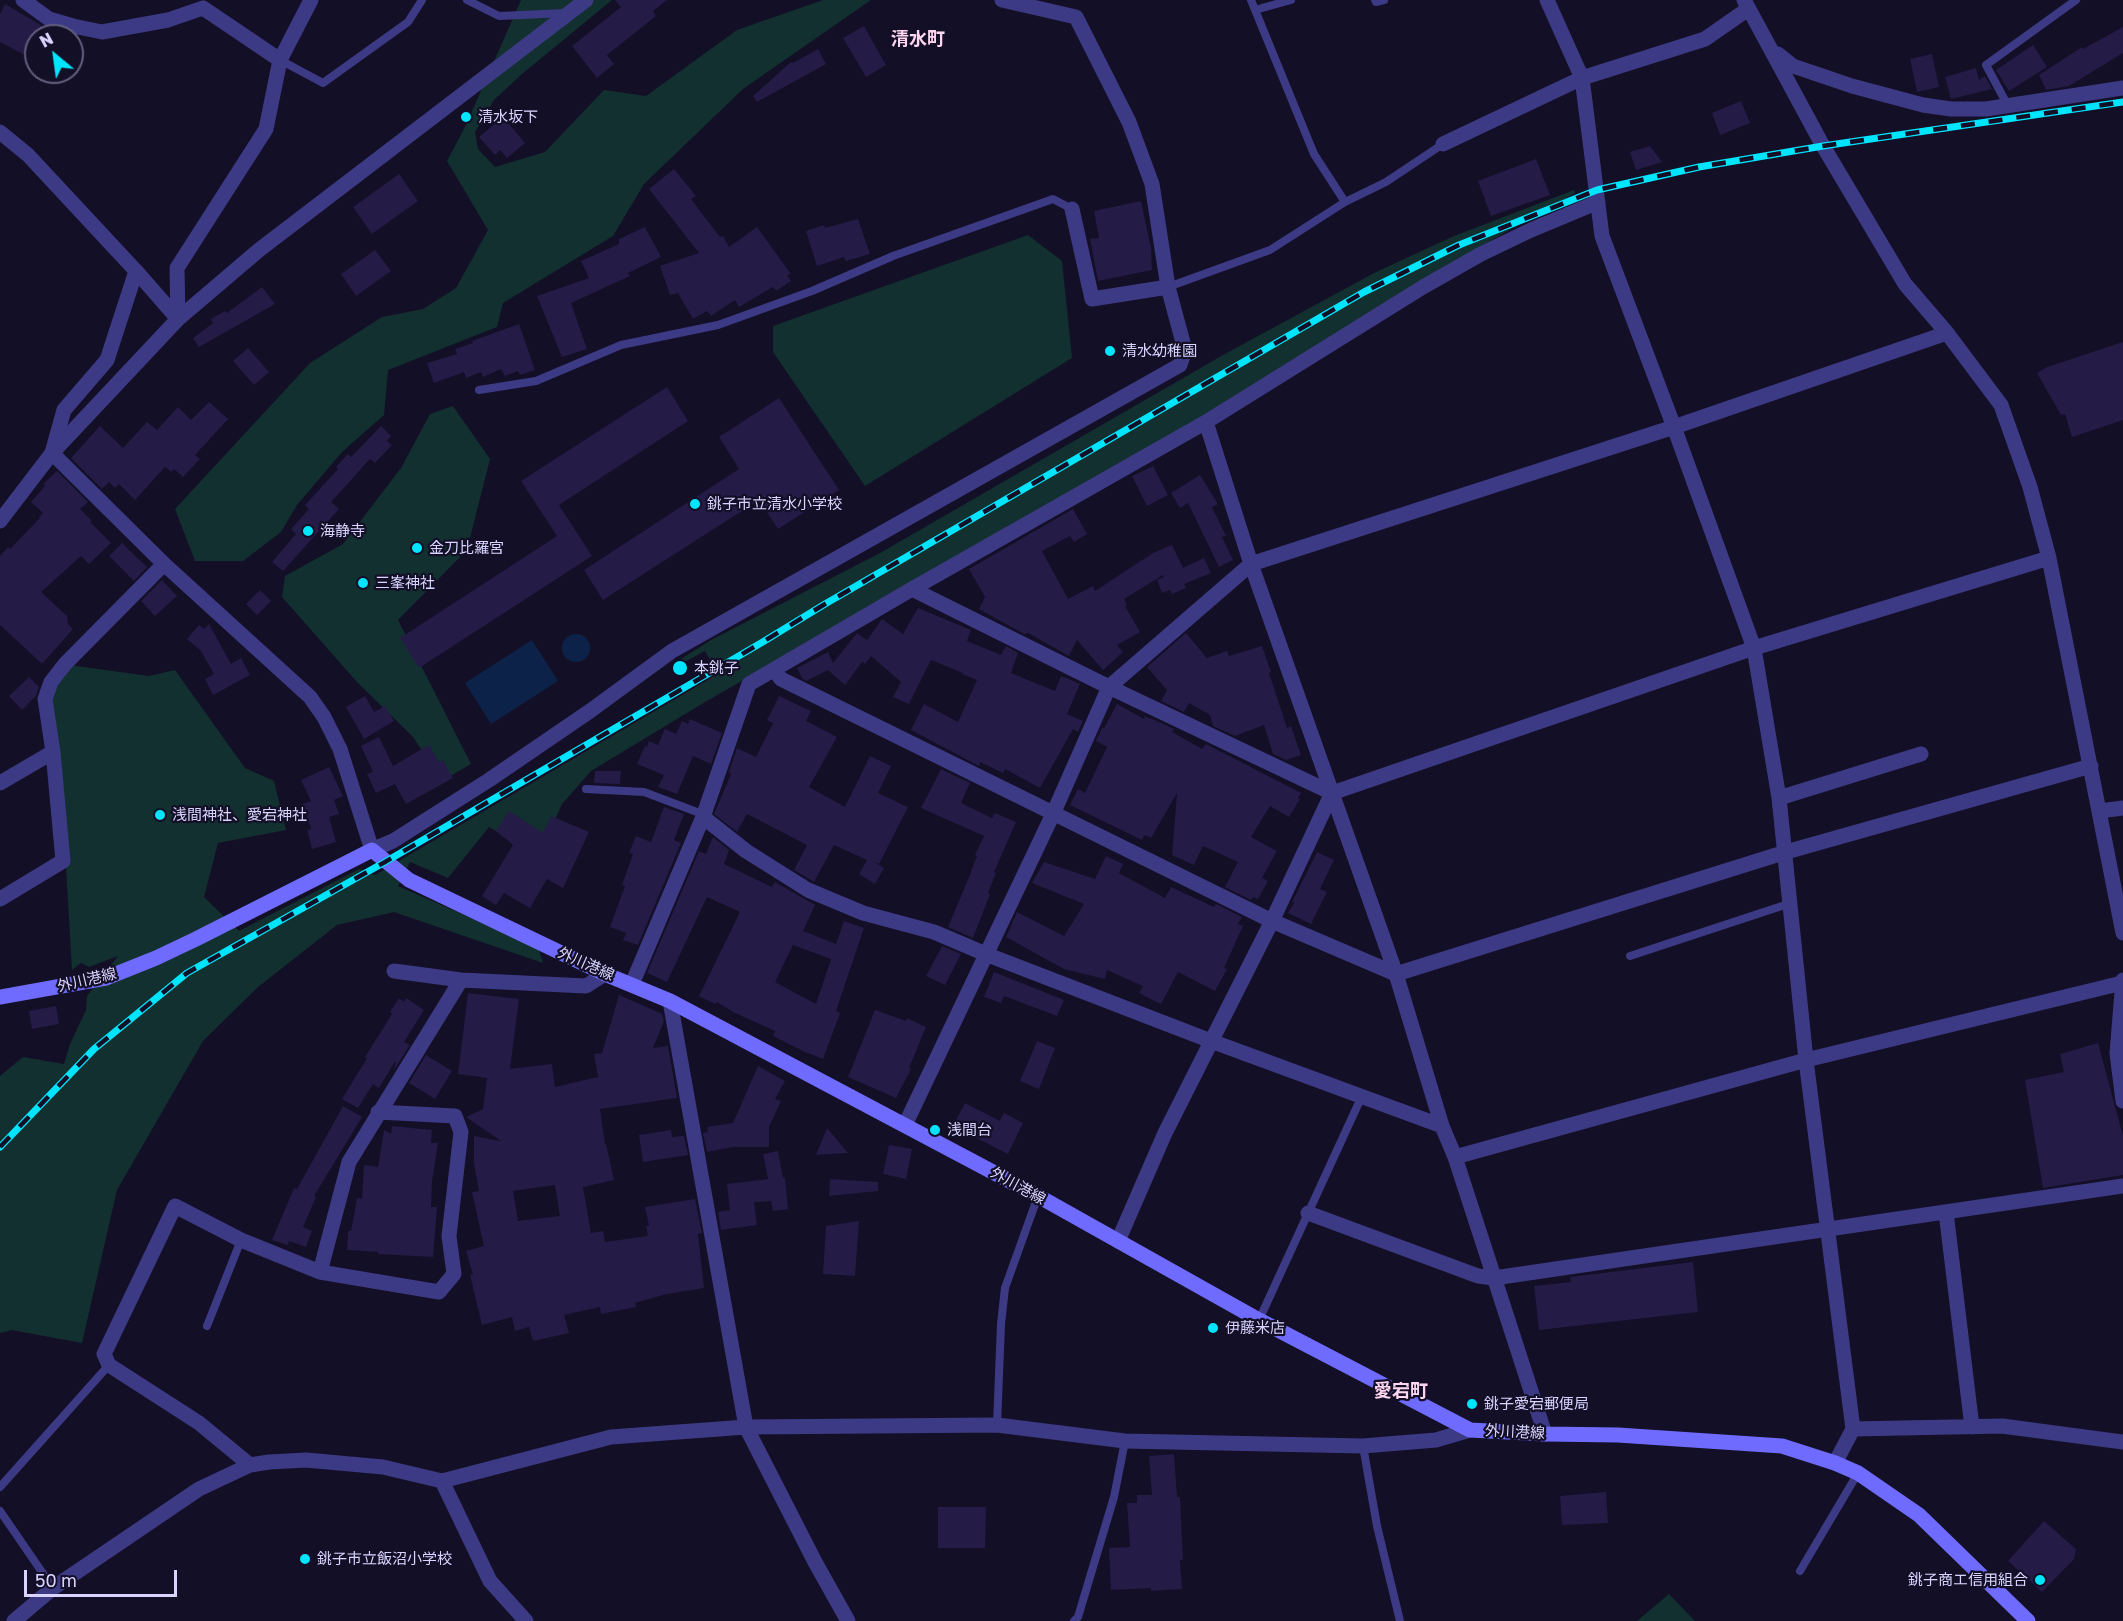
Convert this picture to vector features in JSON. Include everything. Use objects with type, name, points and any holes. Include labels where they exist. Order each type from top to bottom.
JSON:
[{"type":"main road","name":"外川港線","points":[[0,997],[106,978],[196,939],[372,850],[409,880],[605,974],[670,1002],[1038,1196],[1259,1320],[1470,1430],[1618,1435],[1782,1446],[1858,1473],[1919,1515],[2028,1621]]},
{"type":"street","points":[[23,0],[49,19],[102,32],[168,20],[205,4],[280,60]]},
{"type":"street","points":[[178,319],[177,268],[266,129],[280,60],[311,0]]},
{"type":"street","points":[[0,521],[52,453],[178,319],[259,250],[586,0]]},
{"type":"street","points":[[52,453],[164,564],[310,697],[324,717],[340,749],[372,850],[393,841],[489,780],[689,641],[1180,365],[1185,350],[1168,287],[1152,184],[1129,122],[1076,17],[1002,0]]},
{"type":"street","points":[[1547,0],[1582,78],[1602,236],[1754,648],[1786,852],[1806,1060],[1853,1429],[1835,1463]]},
{"type":"street","points":[[1443,144],[1582,78],[1705,39],[1746,5],[1823,146],[1905,284],[1947,333],[2001,405],[2030,488],[2049,558],[2123,933]]},
{"type":"street","points":[[1771,48],[1793,66],[1852,86],[1923,105],[1986,110],[2123,88]]},
{"type":"street","points":[[0,132],[28,155],[178,319]]},
{"type":"street","points":[[632,984],[703,817],[749,684],[1206,422],[1423,287],[1481,254],[1598,202]]},
{"type":"street","points":[[1072,209],[1092,299],[1168,287]]},
{"type":"street","points":[[52,453],[64,410],[107,360],[136,271]]},
{"type":"street","points":[[905,1125],[988,955],[1108,687],[1251,564],[1674,427],[1947,333]]},
{"type":"street","points":[[1206,422],[1251,564],[1396,974],[1442,1126],[1455,1157],[1545,1434]]},
{"type":"street","points":[[912,589],[1108,687],[1332,793],[1754,648],[2049,558]]},
{"type":"street","points":[[0,899],[63,861],[53,752],[45,699],[51,682],[65,664],[164,564]]},
{"type":"street","points":[[775,671],[781,679],[1272,921],[1396,974],[1786,852],[2091,766]]},
{"type":"street","points":[[0,783],[53,752]]},
{"type":"street","points":[[1779,798],[1921,754]]},
{"type":"street","points":[[1118,1241],[1165,1133],[1272,921],[1332,793]]},
{"type":"street","points":[[2100,811],[2123,808]]},
{"type":"street","points":[[703,817],[746,852],[808,890],[863,913],[934,932],[1211,1041],[1442,1126]]},
{"type":"street","points":[[394,971],[461,980],[586,986],[605,974]]},
{"type":"street","points":[[320,1272],[349,1162],[461,980]]},
{"type":"street","points":[[1455,1157],[1806,1060],[2123,981],[2117,1053],[2123,1101]]},
{"type":"street","points":[[670,1002],[746,1427],[848,1621]]},
{"type":"street","points":[[250,1465],[199,1423],[108,1365],[104,1353],[175,1206],[240,1240],[320,1272],[439,1292],[454,1274],[449,1236],[461,1132],[454,1116],[378,1112]]},
{"type":"street","points":[[1308,1213],[1478,1276],[1494,1278],[2123,1186]]},
{"type":"street","points":[[1946,1212],[1972,1427]]},
{"type":"street","points":[[14,1621],[53,1588],[200,1489],[250,1465],[269,1462],[306,1460],[383,1467],[442,1481],[611,1437],[746,1427],[997,1425],[1125,1441],[1363,1446],[1436,1440],[1470,1430]]},
{"type":"street","points":[[1853,1429],[2002,1426],[2123,1442]]},
{"type":"street","points":[[442,1481],[490,1581],[526,1621]]},
{"type":"lane","points":[[280,60],[323,83],[408,22],[422,0]]},
{"type":"lane","points":[[466,0],[499,16],[569,12]]},
{"type":"lane","points":[[1251,0],[1314,154],[1345,201]]},
{"type":"lane","points":[[1255,10],[1291,0]]},
{"type":"lane","points":[[1375,0],[1376,2],[1384,0]]},
{"type":"lane","points":[[2008,106],[1986,65],[2076,0]]},
{"type":"lane","points":[[1168,287],[1270,250],[1345,201],[1386,182],[1443,144]]},
{"type":"lane","points":[[479,390],[536,381],[621,345],[718,325],[784,302],[893,256],[1053,199],[1072,209]]},
{"type":"lane","points":[[586,789],[644,792],[697,812],[703,817]]},
{"type":"lane","points":[[1630,956],[1791,903]]},
{"type":"lane","points":[[1259,1320],[1361,1098]]},
{"type":"lane","points":[[997,1425],[1000,1324],[1005,1288],[1038,1196]]},
{"type":"lane","points":[[207,1326],[240,1240]]},
{"type":"lane","points":[[0,1487],[108,1365]]},
{"type":"lane","points":[[1074,1621],[1078,1617],[1114,1497],[1125,1441]]},
{"type":"lane","points":[[1363,1446],[1377,1526],[1400,1621]]},
{"type":"lane","points":[[1800,1571],[1858,1473]]},
{"type":"lane","points":[[0,1511],[53,1588]]},
{"type":"green space","points":[[521,0],[612,0],[494,100],[475,132],[478,149],[495,167],[545,152],[604,90],[646,96],[737,30],[823,0],[871,0],[743,89],[644,184],[613,236],[503,303],[497,327],[388,370],[384,415],[342,452],[297,505],[281,532],[243,561],[195,561],[175,509],[310,363],[382,317],[423,309],[456,288],[488,230],[447,161],[465,127]]},
{"type":"green space","points":[[1574,190],[1575,193],[1476,249],[1215,411],[705,702],[591,771],[562,804],[539,856],[489,827],[448,878],[410,862],[398,886],[538,947],[543,963],[394,912],[337,925],[258,987],[203,1041],[117,1190],[82,1343],[12,1330],[0,1333],[0,1076],[23,1057],[64,1064],[70,1044],[86,1010],[87,996],[118,956],[89,967],[81,963],[72,970],[52,695],[69,665],[149,676],[175,670],[245,768],[274,781],[286,830],[218,843],[204,897],[239,931],[359,869],[375,875],[718,674],[705,651],[675,667],[673,664],[711,640],[880,553],[1223,355],[1374,273],[1454,236]]},
{"type":"green space","points":[[1028,235],[1062,261],[1072,358],[865,486],[773,352],[773,326]]},
{"type":"green space","points":[[453,406],[490,459],[467,550],[398,620],[471,764],[442,781],[413,737],[357,682],[282,597],[285,576],[343,544],[401,468],[430,414]]},
{"type":"green space","points":[[1669,1594],[1695,1621],[1637,1621]]},
{"type":"water","points":[[576,634],[586,638],[590,648],[586,658],[576,662],[566,658],[562,648],[566,638]]},
{"type":"water","points":[[532,640],[558,681],[491,724],[465,683]]},
{"type":"building","points":[[615,0],[667,0],[653,11],[656,16],[607,55],[614,64],[597,78],[572,46],[621,7]]},
{"type":"building","points":[[5,4],[39,24],[24,24],[24,55],[0,42],[0,14]]},
{"type":"building","points":[[864,26],[886,65],[866,77],[843,38]]},
{"type":"building","points":[[2123,27],[2123,53],[2069,86],[2046,90],[2039,75],[2082,47],[2083,49]]},
{"type":"building","points":[[2033,45],[2047,67],[2009,91],[1996,70]]},
{"type":"building","points":[[818,49],[826,64],[757,102],[753,96],[791,62]]},
{"type":"building","points":[[1932,54],[1939,87],[1917,92],[1910,59]]},
{"type":"building","points":[[1976,68],[1979,80],[1985,76],[1992,89],[1951,99],[1945,77]]},
{"type":"building","points":[[1741,101],[1750,123],[1720,135],[1712,113]]},
{"type":"building","points":[[503,117],[525,143],[507,158],[500,150],[495,155],[479,137]]},
{"type":"building","points":[[1650,146],[1662,162],[1636,170],[1630,152]]},
{"type":"building","points":[[1536,159],[1550,195],[1491,216],[1478,181]]},
{"type":"building","points":[[674,169],[696,196],[691,199],[720,237],[723,236],[729,247],[757,227],[791,274],[787,275],[791,281],[776,291],[773,287],[739,307],[735,300],[711,316],[707,311],[693,319],[678,293],[670,295],[660,266],[699,253],[649,189]]},
{"type":"building","points":[[399,174],[418,201],[372,234],[353,207]]},
{"type":"building","points":[[1141,201],[1151,248],[1152,270],[1098,281],[1090,239],[1099,238],[1094,211]]},
{"type":"building","points":[[858,219],[870,254],[846,261],[844,257],[817,266],[806,231]]},
{"type":"building","points":[[645,227],[661,257],[628,273],[630,276],[571,303],[587,349],[562,357],[537,296],[589,278],[581,261],[619,244],[619,239]]},
{"type":"building","points":[[375,250],[391,271],[356,296],[341,274]]},
{"type":"building","points":[[262,287],[275,304],[199,347],[193,338],[213,323],[211,319],[225,311],[227,313]]},
{"type":"building","points":[[519,324],[535,370],[520,375],[518,371],[505,376],[501,369],[483,377],[481,372],[466,378],[464,372],[434,383],[427,363],[457,354],[455,349]]},
{"type":"building","points":[[2123,342],[2123,420],[2072,437],[2065,414],[2061,415],[2037,373],[2047,367]]},
{"type":"building","points":[[248,348],[269,372],[254,385],[233,361]]},
{"type":"building","points":[[667,387],[688,421],[559,505],[592,556],[419,668],[400,638],[557,536],[521,481]]},
{"type":"building","points":[[779,398],[839,490],[778,529],[759,500],[603,600],[584,570],[739,469],[719,437]]},
{"type":"building","points":[[209,402],[228,419],[195,455],[200,459],[183,477],[174,469],[171,472],[165,467],[135,500],[119,484],[115,488],[109,482],[102,489],[71,458],[100,426],[123,448],[147,422],[157,430],[178,407],[191,420]]},
{"type":"building","points":[[381,426],[391,436],[387,441],[392,445],[375,463],[370,459],[331,502],[339,509],[283,571],[272,562],[296,534],[291,529],[309,509],[305,505],[338,469],[336,467],[348,454],[351,457]]},
{"type":"building","points":[[1153,466],[1168,495],[1147,506],[1132,476]]},
{"type":"building","points":[[57,471],[88,502],[80,509],[111,543],[89,564],[81,556],[41,592],[67,616],[68,624],[73,629],[42,664],[0,625],[0,556],[8,547],[10,549],[40,518],[43,513],[31,502],[45,486],[43,484]]},
{"type":"building","points":[[1200,475],[1218,504],[1212,507],[1226,536],[1222,537],[1233,560],[1219,567],[1188,503],[1180,508],[1171,493]]},
{"type":"building","points":[[1073,509],[1087,534],[1074,542],[1070,536],[1042,551],[1068,599],[1093,586],[1095,591],[1153,553],[1172,545],[1183,568],[1204,558],[1211,573],[1184,584],[1186,588],[1172,594],[1170,590],[1162,593],[1157,580],[1164,577],[1163,575],[1124,599],[1127,605],[1125,606],[1140,632],[1117,645],[1123,652],[1103,670],[1077,640],[1069,656],[979,609],[985,597],[969,569]]},
{"type":"building","points":[[122,543],[147,567],[134,581],[109,556]]},
{"type":"building","points":[[162,580],[177,596],[155,616],[141,601]]},
{"type":"building","points":[[260,590],[271,601],[257,615],[246,604]]},
{"type":"building","points":[[918,608],[971,630],[967,641],[1001,655],[1006,646],[1018,653],[1011,673],[1055,691],[1061,676],[1080,684],[1067,714],[1083,721],[1078,732],[1073,729],[1040,788],[1005,769],[1003,773],[980,762],[979,766],[911,730],[924,704],[958,722],[977,680],[963,673],[931,660],[909,704],[893,697],[901,682],[871,656],[865,664],[862,662],[845,685],[828,670],[806,681],[802,678],[797,668],[828,652],[833,663],[857,633],[867,640],[882,619],[903,634]]},
{"type":"building","points":[[209,624],[231,664],[241,658],[250,675],[213,695],[205,679],[214,674],[201,651],[187,639],[199,625],[204,629]]},
{"type":"building","points":[[1186,633],[1207,658],[1227,651],[1229,656],[1262,646],[1287,728],[1291,726],[1301,755],[1286,760],[1273,754],[1264,725],[1235,736],[1213,726],[1210,715],[1189,703],[1184,712],[1161,701],[1167,690],[1147,667]]},
{"type":"building","points":[[29,677],[39,687],[36,696],[22,710],[9,696]]},
{"type":"building","points":[[365,696],[374,712],[385,706],[394,721],[364,739],[346,707]]},
{"type":"building","points":[[779,696],[811,711],[806,721],[837,737],[809,787],[845,807],[870,756],[891,766],[878,793],[908,807],[879,864],[872,861],[884,868],[875,884],[859,874],[867,860],[834,845],[814,882],[794,870],[807,845],[747,814],[737,832],[714,814],[731,774],[729,772],[737,748],[756,757],[773,723],[767,720]]},
{"type":"building","points":[[1117,704],[1144,719],[1145,716],[1174,729],[1172,732],[1202,749],[1206,744],[1301,793],[1289,817],[1270,806],[1251,837],[1277,851],[1262,878],[1268,881],[1258,899],[1253,897],[1251,900],[1225,887],[1238,862],[1203,846],[1194,865],[1172,855],[1177,793],[1151,838],[1145,835],[1142,840],[1070,805],[1078,789],[1085,793],[1107,747],[1096,741]]},
{"type":"building","points":[[690,719],[722,733],[711,764],[693,756],[677,794],[658,787],[664,775],[637,764],[649,741],[658,745],[665,729],[676,734],[682,721],[688,724]]},
{"type":"building","points":[[379,737],[393,766],[429,745],[439,762],[443,760],[453,778],[406,804],[395,784],[376,793],[367,774],[373,772],[361,746]]},
{"type":"building","points":[[329,767],[343,796],[334,800],[339,814],[329,817],[336,842],[312,849],[307,830],[311,829],[303,804],[311,801],[301,780]]},
{"type":"building","points":[[941,769],[970,783],[961,803],[992,818],[995,813],[1016,822],[994,872],[996,873],[988,893],[990,894],[973,938],[948,927],[984,836],[921,808]]},
{"type":"building","points":[[595,771],[621,771],[620,784],[594,783]]},
{"type":"building","points":[[664,807],[684,814],[674,840],[681,843],[638,945],[623,940],[626,933],[610,927],[625,886],[622,885],[633,854],[629,853],[636,836],[651,842]]},
{"type":"building","points":[[509,811],[543,833],[551,816],[589,832],[563,888],[547,879],[530,908],[504,893],[496,905],[482,896],[513,845],[496,831]]},
{"type":"building","points":[[713,837],[729,850],[724,864],[772,887],[775,882],[815,905],[803,931],[836,944],[844,921],[864,928],[836,1011],[840,1013],[823,1059],[773,1036],[775,1031],[717,1002],[715,1004],[699,996],[740,912],[707,897],[667,982],[647,973],[699,851],[706,854]],"holes":[[[793,945],[831,959],[816,1004],[775,982]]]},
{"type":"building","points":[[1317,852],[1334,860],[1320,889],[1327,892],[1311,924],[1288,913]]},
{"type":"building","points":[[1106,856],[1123,864],[1119,873],[1165,898],[1171,887],[1214,907],[1216,904],[1242,917],[1238,924],[1243,926],[1224,968],[1227,969],[1215,991],[1178,972],[1161,1004],[1139,993],[1143,986],[1107,970],[1105,979],[1064,969],[1006,937],[1017,912],[1064,936],[1084,904],[1032,883],[1044,862],[1095,879]]},
{"type":"building","points":[[942,946],[961,954],[945,985],[926,976]]},
{"type":"building","points":[[994,972],[1064,1000],[1057,1016],[1004,996],[1001,1003],[984,997]]},
{"type":"building","points":[[468,993],[519,999],[510,1069],[552,1064],[555,1087],[598,1077],[594,1054],[602,1053],[619,995],[662,1014],[664,1021],[653,1048],[668,1046],[677,1098],[600,1109],[605,1144],[614,1180],[583,1187],[591,1233],[603,1231],[605,1242],[648,1236],[646,1226],[649,1226],[645,1207],[695,1199],[702,1233],[698,1234],[704,1288],[667,1294],[635,1303],[636,1307],[601,1314],[600,1307],[564,1315],[569,1333],[533,1341],[529,1327],[515,1331],[512,1317],[482,1325],[466,1251],[484,1246],[472,1192],[479,1191],[474,1164],[474,1136],[501,1141],[466,1117],[483,1109],[487,1078],[458,1074]],"holes":[[[555,1185],[560,1216],[518,1221],[513,1191]]]},
{"type":"building","points":[[399,998],[404,1002],[406,998],[424,1010],[404,1042],[410,1045],[394,1070],[396,1060],[379,1088],[373,1084],[358,1108],[342,1099]]},
{"type":"building","points":[[56,1006],[59,1024],[32,1029],[29,1011]]},
{"type":"building","points":[[875,1010],[906,1021],[907,1018],[926,1027],[909,1068],[911,1069],[896,1098],[848,1077]]},
{"type":"building","points":[[1037,1041],[1055,1048],[1039,1089],[1020,1081]]},
{"type":"building","points":[[2098,1043],[2123,1136],[2123,1175],[2043,1188],[2025,1080],[2064,1072],[2060,1054]]},
{"type":"building","points":[[426,1055],[452,1071],[435,1099],[409,1083]]},
{"type":"building","points":[[758,1066],[785,1081],[775,1099],[781,1101],[769,1127],[769,1147],[733,1147],[707,1152],[703,1133],[708,1132],[707,1127],[733,1123]]},
{"type":"building","points":[[965,1103],[1000,1121],[1004,1113],[1023,1123],[1008,1154],[953,1126]]},
{"type":"building","points":[[343,1106],[362,1117],[314,1196],[316,1197],[303,1227],[312,1231],[306,1247],[289,1241],[288,1245],[272,1240],[294,1188],[297,1189]]},
{"type":"building","points":[[392,1126],[432,1130],[431,1143],[438,1143],[432,1181],[431,1207],[437,1207],[433,1257],[347,1250],[348,1231],[351,1231],[357,1198],[362,1199],[364,1165],[378,1167],[384,1130],[391,1134]]},
{"type":"building","points":[[827,1128],[848,1153],[816,1155]]},
{"type":"building","points":[[671,1130],[672,1137],[684,1136],[688,1155],[643,1162],[639,1135]]},
{"type":"building","points":[[889,1145],[912,1149],[906,1179],[883,1174]]},
{"type":"building","points":[[778,1151],[783,1178],[785,1178],[788,1209],[773,1211],[771,1201],[754,1202],[757,1225],[721,1230],[718,1212],[730,1210],[727,1184],[768,1179],[763,1154]]},
{"type":"building","points":[[830,1179],[878,1182],[878,1191],[829,1196]]},
{"type":"building","points":[[859,1221],[855,1276],[823,1274],[826,1226]]},
{"type":"building","points":[[1693,1262],[1698,1312],[1539,1330],[1534,1286],[1571,1282],[1570,1277]]},
{"type":"building","points":[[1174,1454],[1177,1497],[1180,1497],[1182,1589],[1111,1590],[1109,1548],[1130,1547],[1127,1503],[1137,1503],[1137,1495],[1152,1495],[1149,1456]]},
{"type":"building","points":[[1606,1492],[1608,1523],[1562,1525],[1560,1496]]},
{"type":"building","points":[[938,1507],[986,1507],[985,1548],[938,1548]]},
{"type":"building","points":[[2044,1521],[2076,1549],[2074,1559],[2042,1592],[2008,1561]]},
{"type":"railway","points":[[0,1147],[94,1049],[187,973],[385,862],[1364,292],[1459,245],[1597,190],[1699,167],[1823,146],[2123,102]]},
{"type":"place","name":"清水坂下","points":[[466,117]]},
{"type":"place","name":"清水幼稚園","points":[[1110,351]]},
{"type":"place","name":"銚子市立清水小学校","points":[[695,504]]},
{"type":"place","name":"海静寺","points":[[308,531]]},
{"type":"place","name":"金刀比羅宮","points":[[417,548]]},
{"type":"place","name":"三峯神社","points":[[363,583]]},
{"type":"place","name":"本銚子","points":[[680,668]]},
{"type":"place","name":"浅間神社、愛宕神社","points":[[160,815]]},
{"type":"place","name":"浅間台","points":[[935,1130]]},
{"type":"place","name":"伊藤米店","points":[[1213,1328]]},
{"type":"place","name":"銚子愛宕郵便局","points":[[1472,1404]]},
{"type":"place","name":"銚子市立飯沼小学校","points":[[305,1559]]},
{"type":"place","name":"銚子商エ信用組合","points":[[2040,1580]]},
{"type":"district","name":"清水町","points":[[918,39]]},
{"type":"district","name":"愛宕町","points":[[1401,1391]]}]
